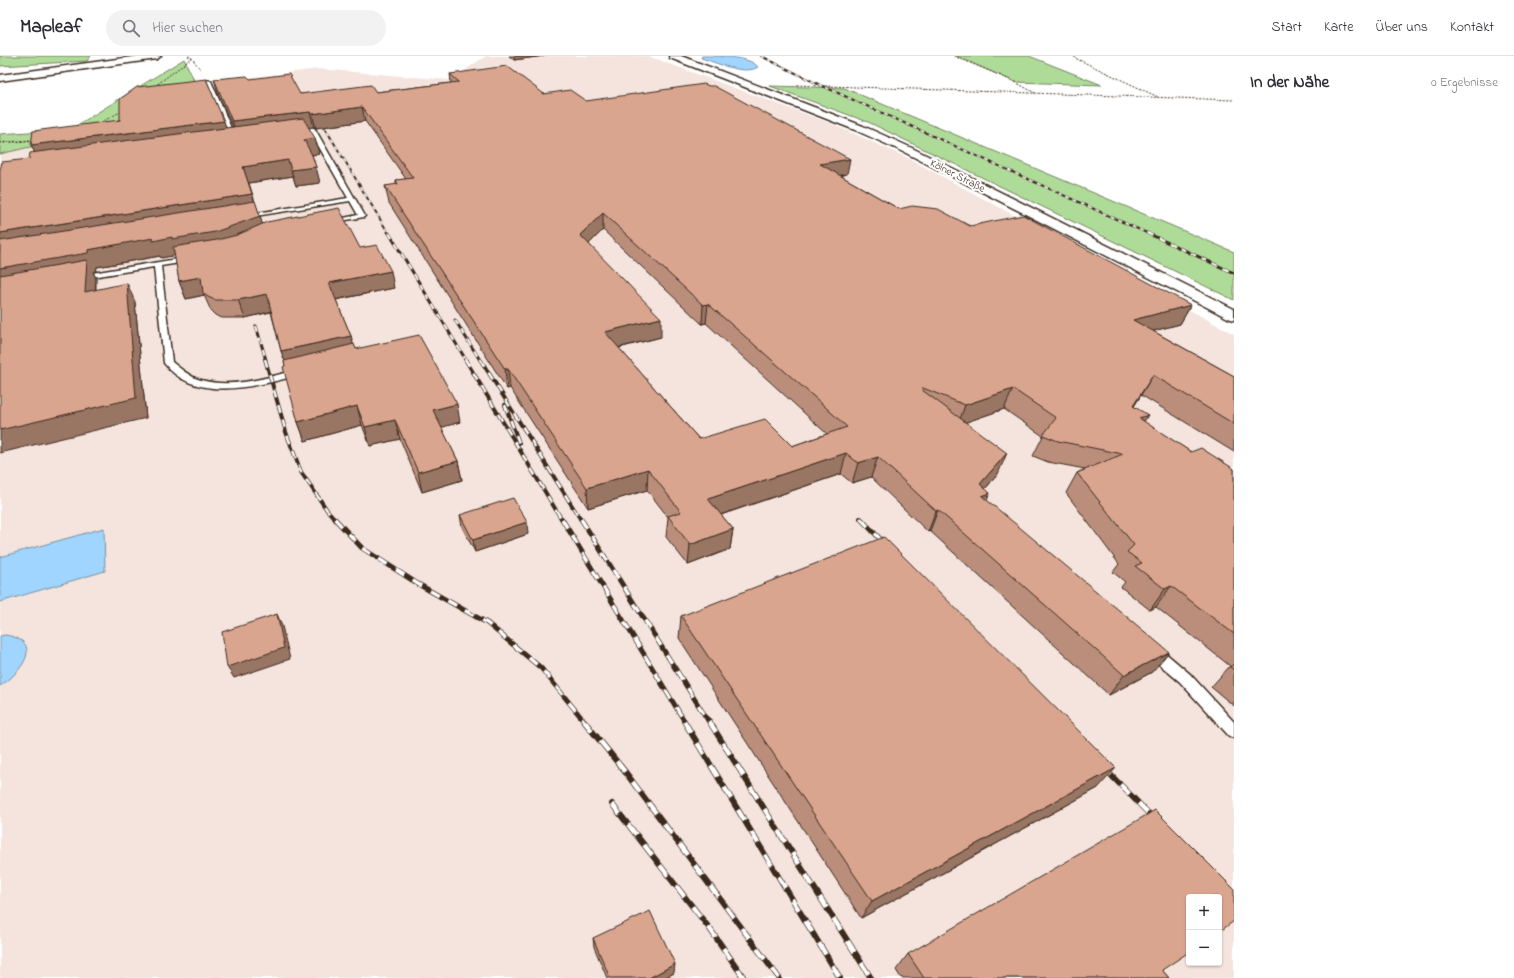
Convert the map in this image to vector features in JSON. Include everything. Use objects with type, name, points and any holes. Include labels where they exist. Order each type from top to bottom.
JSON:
[{"type":"main road","points":[[0,78],[157,56]]},
{"type":"main road","name":"Kölner Straße","points":[[673,56],[859,128],[908,150],[1234,315]]},
{"type":"lane","points":[[209,81],[234,139]]},
{"type":"lane","points":[[289,132],[312,128],[362,216],[324,224]]},
{"type":"lane","points":[[226,140],[242,138]]},
{"type":"lane","points":[[235,218],[353,199]]},
{"type":"lane","points":[[71,279],[194,258]]},
{"type":"lane","points":[[157,264],[168,363],[176,371],[189,379],[204,385],[222,387],[244,385],[312,369]]},
{"type":"lane","points":[[1139,638],[1185,678],[1234,732]]},
{"type":"path","points":[[954,56],[1026,87],[1035,93]]},
{"type":"path","points":[[1075,56],[1075,58],[1159,98]]},
{"type":"path","points":[[151,89],[192,58]]},
{"type":"path","points":[[827,86],[1234,100]]},
{"type":"path","points":[[96,125],[123,110]]},
{"type":"path","points":[[0,143],[35,139]]},
{"type":"shaded area","points":[[486,56],[648,56],[830,123],[908,158],[1234,334],[1234,978],[0,978],[0,154],[116,127],[176,87],[318,69],[450,80]]},
{"type":"green space","points":[[0,56],[91,56],[87,61],[0,66]]},
{"type":"green space","points":[[956,56],[1029,56],[1102,85],[1015,82]]},
{"type":"green space","points":[[184,59],[196,84],[116,127],[0,154],[0,134],[71,129]]},
{"type":"green space","points":[[770,86],[844,88],[1234,252],[1234,300],[868,122]]},
{"type":"water","points":[[702,56],[740,59],[754,63],[758,67],[745,70],[738,69],[701,58]]},
{"type":"water","points":[[104,528],[105,571],[0,602],[0,557]]},
{"type":"water","points":[[5,635],[17,638],[24,644],[27,650],[26,658],[22,666],[0,686],[0,636]]},
{"type":"building","points":[[507,66],[544,94],[570,90],[586,101],[704,84],[714,86],[850,159],[820,164],[899,209],[912,206],[938,209],[970,226],[1023,215],[1191,305],[1133,320],[1234,376],[1234,424],[1153,375],[1133,406],[1148,415],[1139,418],[1191,452],[1201,448],[1234,469],[1234,634],[1171,586],[1165,589],[1135,566],[1142,563],[1127,552],[1134,545],[1077,473],[1123,454],[1058,441],[1043,435],[1056,418],[1013,389],[965,405],[923,388],[922,390],[1007,453],[980,484],[990,493],[982,496],[1169,652],[1124,675],[938,510],[936,511],[878,457],[858,463],[846,453],[708,499],[733,529],[690,545],[668,516],[681,512],[648,469],[587,488],[508,369],[505,369],[385,186],[398,184],[396,180],[413,178],[362,107],[312,114],[310,112],[232,121],[214,79],[247,76],[250,79],[289,74],[300,94],[371,85],[376,92],[459,82],[450,74]],"holes":[[[603,213],[703,305],[708,304],[847,427],[792,446],[765,419],[699,439],[605,332],[661,318],[580,235]]]},
{"type":"building","points":[[206,79],[224,121],[31,145],[33,131],[120,120],[120,99],[137,87]]},
{"type":"building","points":[[303,118],[315,138],[304,140],[312,155],[316,167],[291,170],[288,160],[243,167],[252,194],[0,233],[0,170],[2,162],[29,159],[30,153]]},
{"type":"building","points":[[255,201],[260,216],[215,232],[172,239],[172,237],[153,241],[153,238],[88,250],[88,253],[0,268],[0,241]]},
{"type":"building","points":[[339,208],[360,248],[377,245],[391,271],[329,283],[351,336],[281,351],[267,294],[238,300],[215,300],[203,293],[201,277],[179,281],[173,247],[217,240],[237,235],[267,222]]},
{"type":"building","points":[[87,260],[85,292],[127,283],[136,398],[0,430],[0,275]]},
{"type":"building","points":[[419,335],[457,404],[433,410],[458,461],[418,472],[395,420],[365,427],[357,406],[298,422],[283,367],[285,366],[284,361],[354,344],[356,349]]},
{"type":"building","points":[[513,498],[527,522],[473,540],[460,515]]},
{"type":"building","points":[[884,537],[1116,768],[872,901],[681,616]]},
{"type":"building","points":[[277,614],[284,648],[227,667],[222,632]]},
{"type":"building","points":[[1234,664],[1234,670],[1230,667]]},
{"type":"building","points":[[1155,810],[1234,889],[1234,921],[1222,930],[1222,894],[1186,894],[1186,954],[1162,970],[1169,978],[924,978],[908,954]]},
{"type":"building","points":[[650,911],[675,964],[649,978],[610,978],[593,938]]},
{"type":"railway","points":[[761,56],[816,83],[1149,234]]},
{"type":"railway","points":[[319,118],[389,234]]},
{"type":"railway","points":[[389,233],[466,360]]},
{"type":"railway","points":[[1147,233],[1234,273]]},
{"type":"railway","points":[[455,320],[480,360]]},
{"type":"railway","points":[[256,326],[266,360]]},
{"type":"railway","points":[[265,359],[286,432],[301,472],[327,510],[336,520]]},
{"type":"railway","points":[[465,359],[562,520]]},
{"type":"railway","points":[[480,359],[581,520]]},
{"type":"railway","points":[[505,405],[519,443]]},
{"type":"railway","points":[[335,519],[362,548],[418,584],[487,623],[541,668],[585,722]]},
{"type":"railway","points":[[562,519],[685,722]]},
{"type":"railway","points":[[581,519],[709,722]]},
{"type":"railway","points":[[861,519],[888,547]]},
{"type":"railway","points":[[584,721],[626,773],[779,978]]},
{"type":"railway","points":[[684,721],[840,978]]},
{"type":"railway","points":[[709,721],[871,978]]},
{"type":"railway","points":[[1102,766],[1157,822]]},
{"type":"railway","points":[[612,804],[710,929],[744,978]]}]
